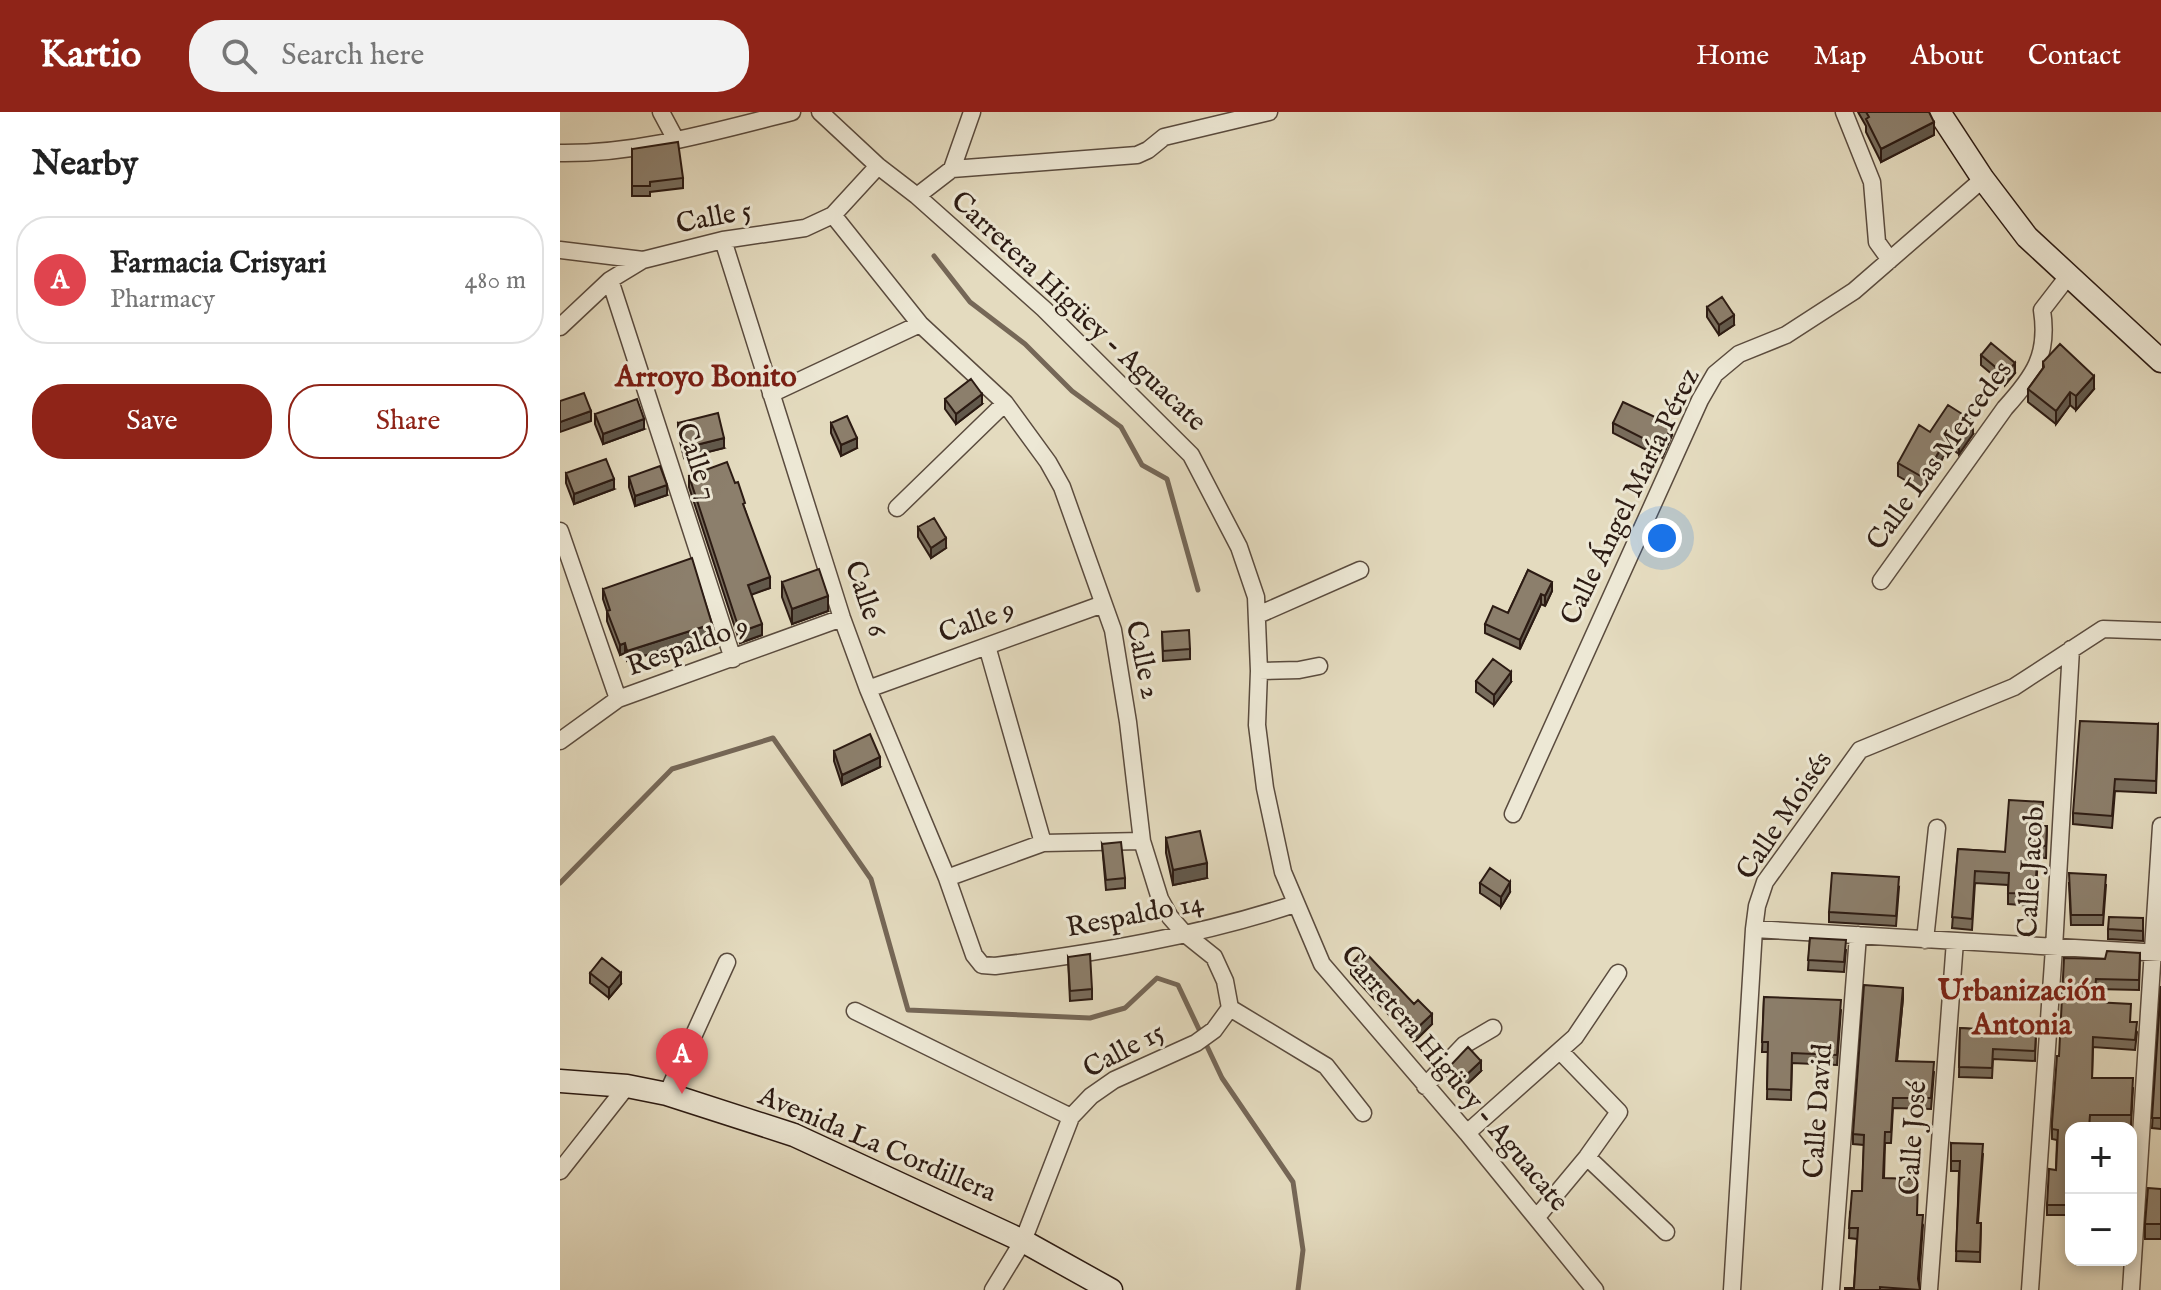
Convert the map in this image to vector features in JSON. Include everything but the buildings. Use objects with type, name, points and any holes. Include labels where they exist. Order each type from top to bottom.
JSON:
[{"type":"main road","points":[[1939,112],[1983,179],[2027,237],[2161,361]]},
{"type":"main road","name":"Avenida La Cordillera","points":[[560,1081],[627,1086],[667,1094],[794,1135],[1023,1241],[1111,1290]]},
{"type":"street","points":[[661,112],[676,140]]},
{"type":"street","points":[[560,153],[591,153],[676,140],[792,112]]},
{"type":"street","name":"Carretera Higüey - Aguacate","points":[[820,112],[1044,309],[1191,455],[1248,570],[1258,615],[1257,725],[1265,788],[1283,872],[1322,964],[1467,1133],[1595,1290]]},
{"type":"street","points":[[917,196],[952,169],[972,112]]},
{"type":"street","points":[[952,169],[1137,155],[1164,137],[1269,112]]},
{"type":"street","points":[[1844,112],[1872,182],[1877,242],[1890,260]]},
{"type":"street","name":"Calle 5","points":[[560,327],[610,280],[643,260],[723,240],[805,228],[833,215],[878,166]]},
{"type":"street","name":"Calle Ángel María Pérez","points":[[1513,814],[1700,400],[1715,374],[1739,354],[1786,335],[1854,291],[1983,179]]},
{"type":"street","name":"Calle 2","points":[[833,215],[920,324],[1005,403],[1048,462],[1062,487],[1113,630],[1142,841],[1160,899],[1184,933],[1214,957],[1230,995],[1230,1008]]},
{"type":"street","name":"Calle 6","points":[[723,240],[842,618],[868,689],[947,878],[974,955],[982,965]]},
{"type":"street","points":[[561,248],[643,260]]},
{"type":"street","name":"Calle Las Mercedes","points":[[1881,581],[2005,408],[2026,385],[2039,363],[2046,335],[2042,310],[2069,275]]},
{"type":"street","name":"Calle 7","points":[[610,280],[733,659]]},
{"type":"street","points":[[771,394],[920,324]]},
{"type":"street","points":[[897,508],[1005,403]]},
{"type":"street","points":[[560,531],[618,699]]},
{"type":"street","points":[[1258,615],[1360,570]]},
{"type":"street","name":"Calle 9","points":[[868,689],[1103,604]]},
{"type":"street","name":"Respaldo 9","points":[[560,741],[618,699],[842,618]]},
{"type":"street","name":"Calle Moisés","points":[[1732,1290],[1754,929],[1765,882],[1860,750],[2014,687],[2103,629],[2161,631]]},
{"type":"street","points":[[987,646],[1043,843]]},
{"type":"street","name":"Calle Jacob","points":[[2030,1290],[2071,649]]},
{"type":"street","points":[[1259,671],[1319,666]]},
{"type":"street","points":[[2131,1290],[2157,953],[2161,826]]},
{"type":"street","points":[[1925,940],[1937,828]]},
{"type":"street","points":[[947,878],[1043,843],[1142,841]]},
{"type":"street","name":"Respaldo 14","points":[[982,965],[1096,953],[1247,920],[1295,904]]},
{"type":"street","points":[[1754,929],[2157,953]]},
{"type":"street","name":"Calle David","points":[[1831,1290],[1858,935]]},
{"type":"street","name":"Calle José","points":[[1929,1290],[1955,941]]},
{"type":"street","points":[[667,1094],[727,962]]},
{"type":"street","points":[[1467,1133],[1575,1037],[1618,973]]},
{"type":"street","points":[[1230,1008],[1326,1066],[1363,1113]]},
{"type":"street","name":"Calle 15","points":[[993,1290],[1023,1241],[1071,1117],[1091,1096],[1114,1080],[1196,1043],[1214,1030],[1230,1008]]},
{"type":"street","points":[[855,1011],[1071,1117]]},
{"type":"street","points":[[1425,1086],[1464,1045],[1493,1028]]},
{"type":"street","points":[[1537,1217],[1587,1157],[1619,1112],[1560,1051]]},
{"type":"street","points":[[560,1171],[627,1086]]},
{"type":"street","points":[[1587,1157],[1666,1232]]},
{"type":"waterway","points":[[934,256],[970,302],[1025,344],[1072,391],[1121,427],[1142,465],[1167,479],[1198,590]]},
{"type":"waterway","points":[[560,883],[672,769],[773,738],[871,879],[908,1010],[1090,1018],[1125,1008],[1157,978],[1178,985],[1222,1078],[1293,1182],[1303,1250],[1298,1290]]},
{"type":"place","name":"Farmacia Crisyari","points":[[682,1094]]},
{"type":"district","name":"Arroyo Bonito","points":[[706,378]]},
{"type":"district","name":"Urbanización Antonia","points":[[2022,1009]]}]
